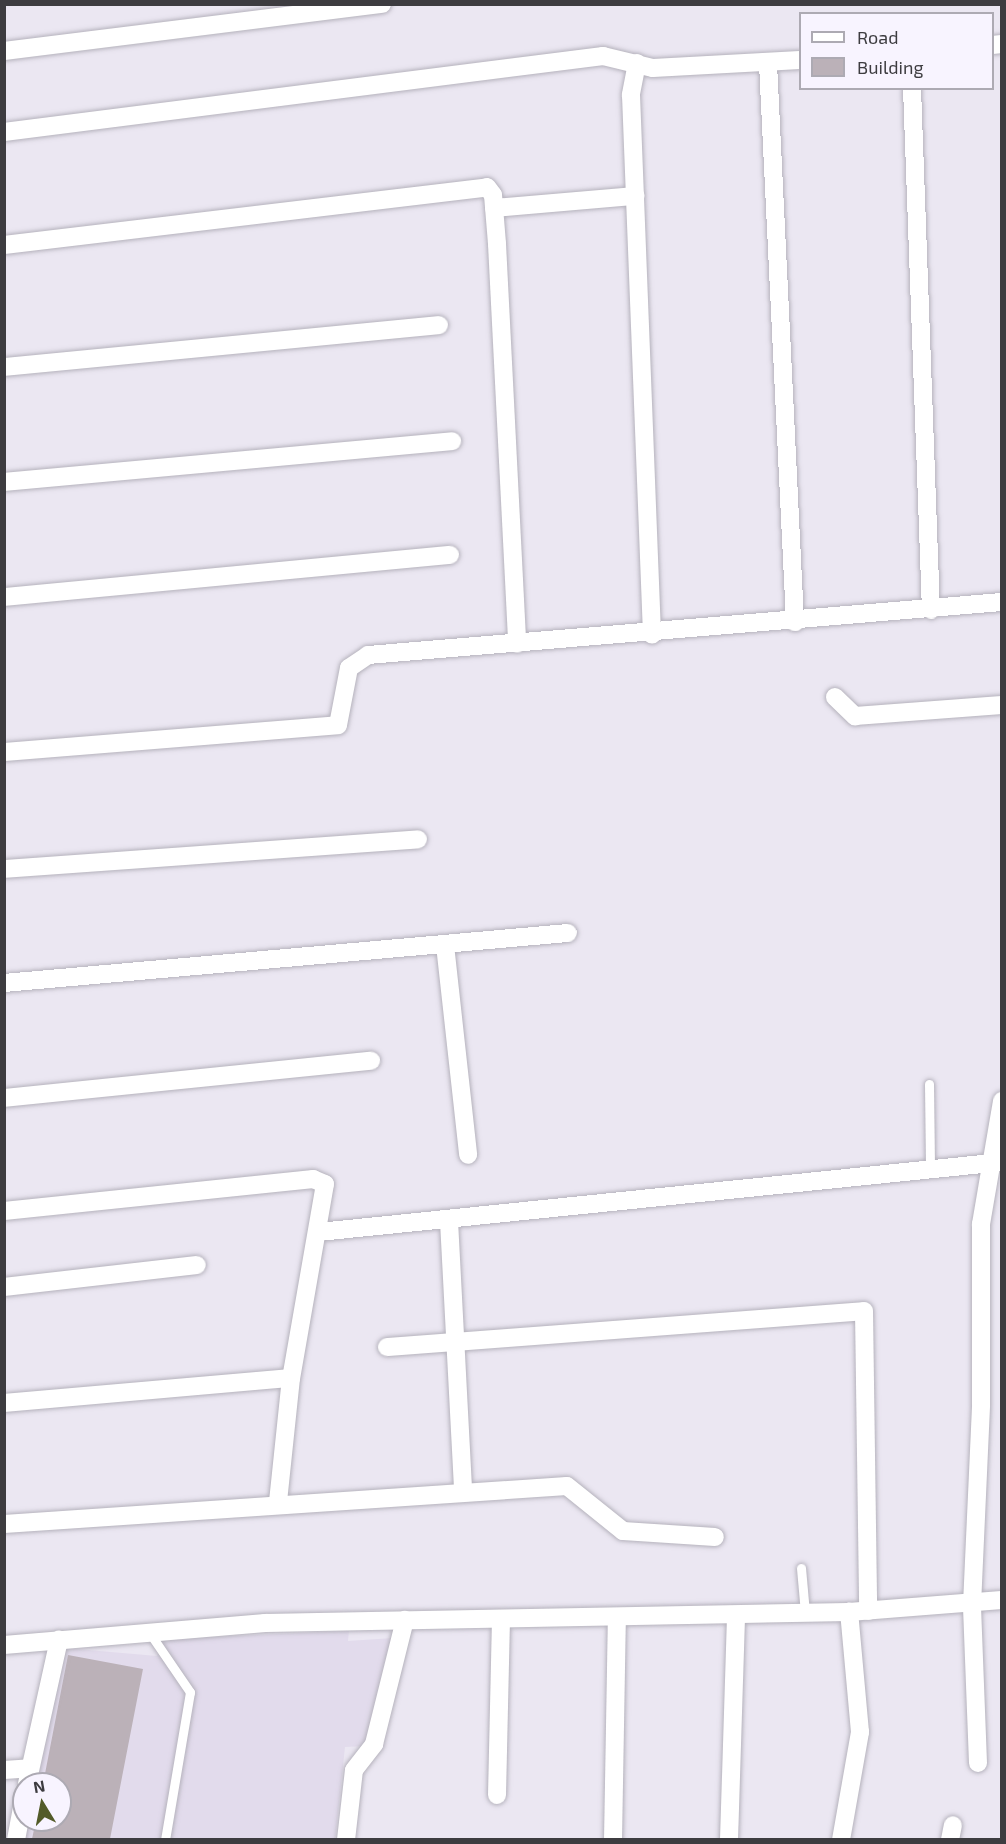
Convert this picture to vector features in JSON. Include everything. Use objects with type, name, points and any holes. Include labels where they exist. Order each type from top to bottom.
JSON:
[{"type":"street","points":[[4,51],[382,4]]},
{"type":"street","points":[[4,132],[603,56],[670,68],[799,60]]},
{"type":"street","points":[[637,63],[631,95],[652,635]]},
{"type":"street","points":[[768,63],[795,622]]},
{"type":"street","points":[[912,90],[931,610]]},
{"type":"street","points":[[4,245],[476,187],[487,188],[494,208],[517,644]]},
{"type":"street","points":[[494,208],[635,196]]},
{"type":"street","points":[[4,367],[438,325]]},
{"type":"street","points":[[4,482],[452,441]]},
{"type":"street","points":[[4,597],[450,555]]},
{"type":"street","points":[[4,752],[338,725],[355,660],[1002,602]]},
{"type":"street","points":[[835,698],[855,716],[1002,705]]},
{"type":"street","points":[[4,869],[418,839]]},
{"type":"street","points":[[4,983],[568,933]]},
{"type":"street","points":[[445,945],[468,1155]]},
{"type":"street","points":[[4,1098],[370,1061]]},
{"type":"street","points":[[978,1763],[972,1605],[994,1163],[1002,1101]]},
{"type":"street","points":[[319,1232],[449,1221],[994,1163]]},
{"type":"street","points":[[4,1211],[321,1180],[326,1190],[291,1378],[278,1501]]},
{"type":"street","points":[[449,1221],[458,1346],[463,1491]]},
{"type":"street","points":[[4,1287],[197,1265]]},
{"type":"street","points":[[387,1347],[458,1346],[864,1311],[868,1611]]},
{"type":"street","points":[[4,1403],[291,1378]]},
{"type":"street","points":[[4,1524],[278,1501],[567,1486],[623,1531],[715,1537]]},
{"type":"street","points":[[4,1645],[149,1632],[405,1620],[617,1618],[849,1612],[972,1605],[1002,1600]]},
{"type":"street","points":[[841,1839],[860,1732],[849,1612]]},
{"type":"street","points":[[729,1839],[736,1615]]},
{"type":"street","points":[[613,1839],[617,1618]]},
{"type":"street","points":[[498,1795],[501,1619]]},
{"type":"street","points":[[346,1839],[354,1770],[374,1744],[405,1620]]},
{"type":"street","points":[[29,1772],[59,1640]]},
{"type":"lane","points":[[929,1084],[930,1169]]},
{"type":"lane","points":[[801,1568],[805,1612]]},
{"type":"lane","points":[[149,1632],[190,1692],[165,1839]]},
{"type":"shaded area","points":[[349,1631],[348,1641],[393,1638],[366,1746],[345,1747],[335,1839],[25,1840],[27,1832],[72,1832],[72,1772],[39,1772],[65,1648],[157,1656],[164,1639]]},
{"type":"building","points":[[68,1655],[143,1669],[110,1839],[32,1839],[33,1832],[72,1832],[72,1772],[45,1772]]}]
